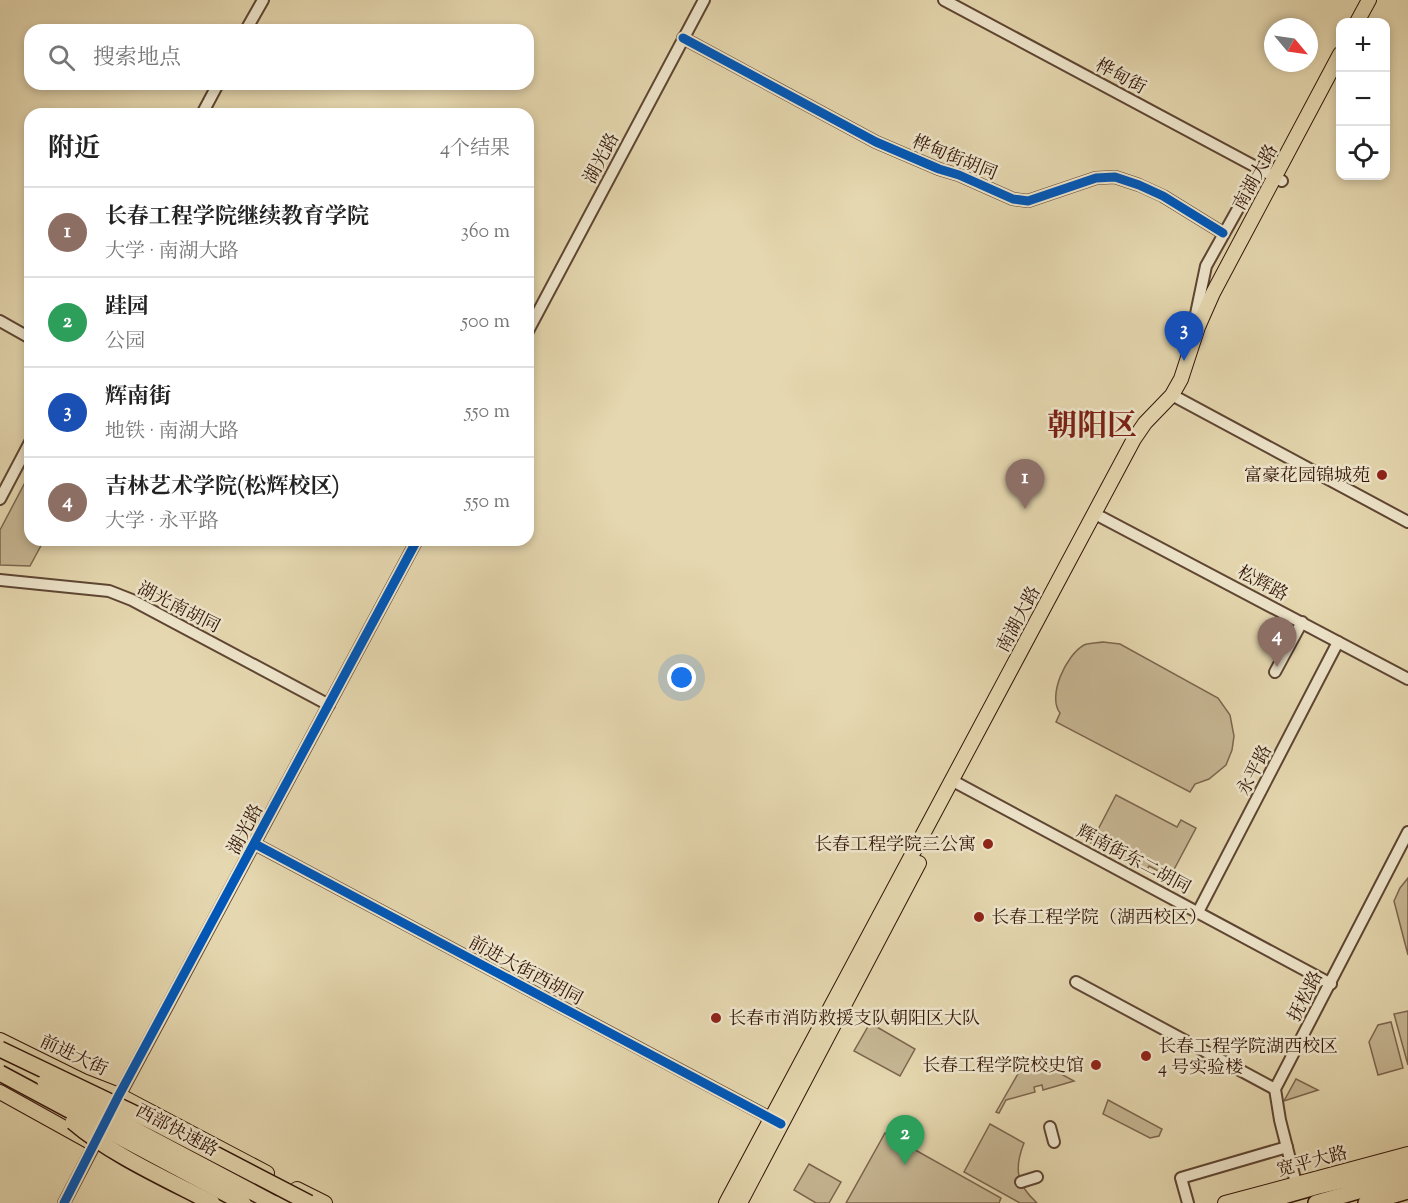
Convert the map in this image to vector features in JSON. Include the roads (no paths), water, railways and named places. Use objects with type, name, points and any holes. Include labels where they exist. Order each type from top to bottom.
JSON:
[{"type":"highway","points":[[0,1049],[161,1126],[309,1203]]},
{"type":"highway","name":"西部快速路","points":[[0,1056],[273,1203]]},
{"type":"highway","name":"西部快速路","points":[[0,1075],[243,1203]]},
{"type":"highway","points":[[48,1100],[82,1130],[140,1166],[212,1203]]},
{"type":"highway","points":[[1259,1203],[1408,1165]]},
{"type":"highway","points":[[1316,1203],[1408,1177]]},
{"type":"highway","points":[[1366,1203],[1408,1191]]},
{"type":"highway","points":[[1400,1203],[1408,1200]]},
{"type":"main road","points":[[1359,18],[1369,0]]},
{"type":"main road","points":[[1369,18],[1379,0]]},
{"type":"main road","name":"南湖大路","points":[[957,783],[1134,439],[1145,423],[1186,386],[1217,303],[1273,176],[1293,147],[1336,64]]},
{"type":"main road","name":"南湖大路","points":[[726,1203],[776,1121],[1143,439],[1175,397],[1198,327],[1213,293],[1273,176],[1336,80]]},
{"type":"main road","name":"前进大街","points":[[0,1040],[83,1081],[119,1095],[325,1203]]},
{"type":"main road","name":"前进大街","points":[[0,1056],[287,1203]]},
{"type":"main road","points":[[0,1075],[98,1138],[134,1169],[198,1203]]},
{"type":"main road","points":[[0,1092],[234,1203]]},
{"type":"main road","name":"南湖大路","points":[[740,1203],[776,1121]]},
{"type":"main road","name":"宽平大路","points":[[1225,1203],[1408,1154]]},
{"type":"street","points":[[249,24],[262,0]]},
{"type":"street","name":"湖光路","points":[[534,320],[704,0]]},
{"type":"street","name":"桦甸街","points":[[944,0],[1273,176]]},
{"type":"street","name":"桦甸街胡同","points":[[683,38],[876,142],[1013,199],[1028,201],[1096,178],[1115,177],[1163,196],[1223,233]]},
{"type":"street","points":[[205,108],[215,90]]},
{"type":"street","points":[[1189,357],[1198,296],[1206,266],[1249,189],[1273,176]]},
{"type":"street","points":[[0,321],[24,335]]},
{"type":"street","points":[[1175,397],[1408,522]]},
{"type":"street","points":[[0,500],[24,454]]},
{"type":"street","name":"松辉路","points":[[1101,517],[1408,679]]},
{"type":"street","name":"湖光路","points":[[64,1203],[119,1095],[255,844],[411,546]]},
{"type":"street","name":"湖光南胡同","points":[[0,580],[108,591],[132,600],[329,705]]},
{"type":"street","points":[[1275,672],[1302,622]]},
{"type":"street","name":"永平路","points":[[1198,912],[1338,642]]},
{"type":"street","name":"辉南街东二胡同","points":[[957,783],[1189,904],[1198,912],[1331,984]]},
{"type":"street","name":"抚松路","points":[[1275,1089],[1408,832]]},
{"type":"street","name":"前进大街西胡同","points":[[255,844],[776,1121]]},
{"type":"street","points":[[1076,982],[1275,1089],[1280,1120],[1296,1183]]},
{"type":"street","points":[[1050,1127],[1054,1142]]},
{"type":"street","points":[[1188,1203],[1181,1178],[1287,1148]]},
{"type":"street","points":[[1021,1182],[1036,1177]]},
{"type":"place","name":"辉南街","points":[[1184,361]]},
{"type":"place","name":"富豪花园锦城苑","points":[[1382,475]]},
{"type":"place","name":"长春工程学院继续教育学院","points":[[1025,509]]},
{"type":"place","name":"吉林艺术学院(松辉校区)","points":[[1277,667]]},
{"type":"place","name":"长春工程学院三公寓","points":[[988,844]]},
{"type":"place","name":"长春工程学院（湖西校区）","points":[[979,917]]},
{"type":"place","name":"长春市消防救援支队朝阳区大队","points":[[716,1018]]},
{"type":"place","name":"长春工程学院湖西校区 4 号实验楼","points":[[1146,1056]]},
{"type":"place","name":"长春工程学院校史馆","points":[[1096,1065]]},
{"type":"place","name":"跬园","points":[[905,1165]]},
{"type":"district","name":"朝阳区","points":[[1092,425]]}]
